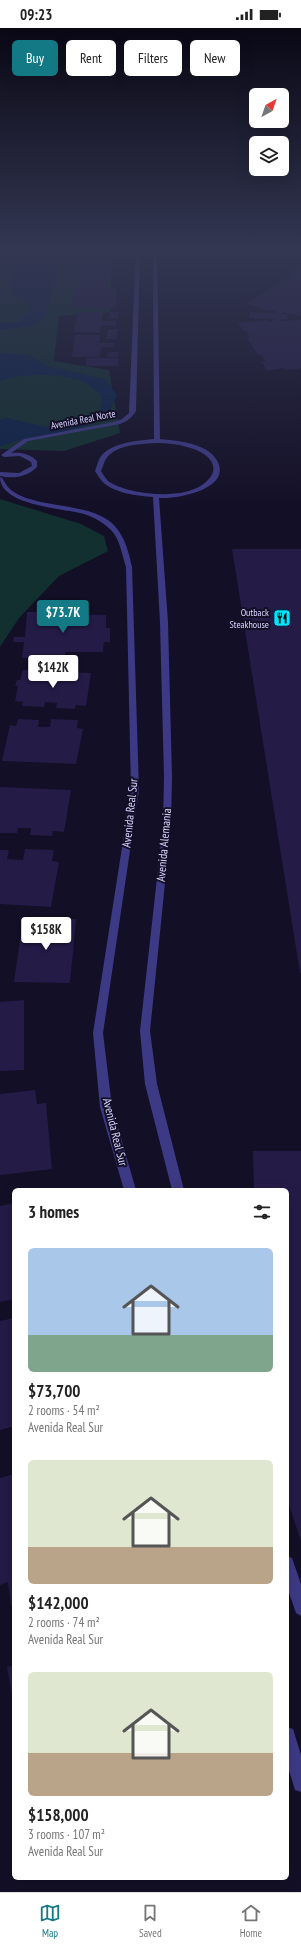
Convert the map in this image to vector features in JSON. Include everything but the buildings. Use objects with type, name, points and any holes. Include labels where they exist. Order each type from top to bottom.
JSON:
[{"type":"street","name":"Avenida Real Norte","points":[[2,456],[16,446],[34,438],[120,422],[131,415],[133,411],[135,335]]},
{"type":"street","points":[[156,335],[157,441]]},
{"type":"street","points":[[157,441],[173,442],[201,450],[210,456],[216,463],[217,472],[213,480],[204,487],[191,492],[156,496],[124,491],[111,485],[102,479],[98,471],[100,462],[106,455],[115,449],[142,442],[157,441]]},
{"type":"street","points":[[16,446],[23,455]]},
{"type":"street","points":[[0,474],[16,475],[25,473],[35,466],[32,458],[23,455],[2,456]]},
{"type":"street","points":[[2,483],[16,475]]},
{"type":"street","name":"Avenida Real Sur","points":[[2,483],[8,491],[23,499],[87,513],[103,520],[115,530],[123,546],[129,567],[135,790],[98,1033],[106,1107],[129,1188]]},
{"type":"street","name":"Avenida Alemania","points":[[156,496],[164,622],[168,777],[167,824],[145,1031],[151,1084],[177,1188]]},
{"type":"street","points":[[289,1569],[301,1608]]},
{"type":"street","points":[[289,1742],[301,1784]]},
{"type":"green space","points":[[0,335],[57,335],[54,361],[109,370],[120,433],[64,451],[0,449]]},
{"type":"green space","points":[[0,499],[81,524],[104,536],[108,551],[59,576],[19,618],[0,647]]},
{"type":"water","points":[[0,353],[29,355],[48,366],[105,379],[117,395],[108,415],[90,425],[53,434],[27,438],[0,446],[0,420],[7,418],[46,427],[79,422],[101,410],[101,395],[84,382],[64,377],[31,375],[0,381]]},
{"type":"place","name":"Outback Steakhouse","points":[[282,618]]}]
